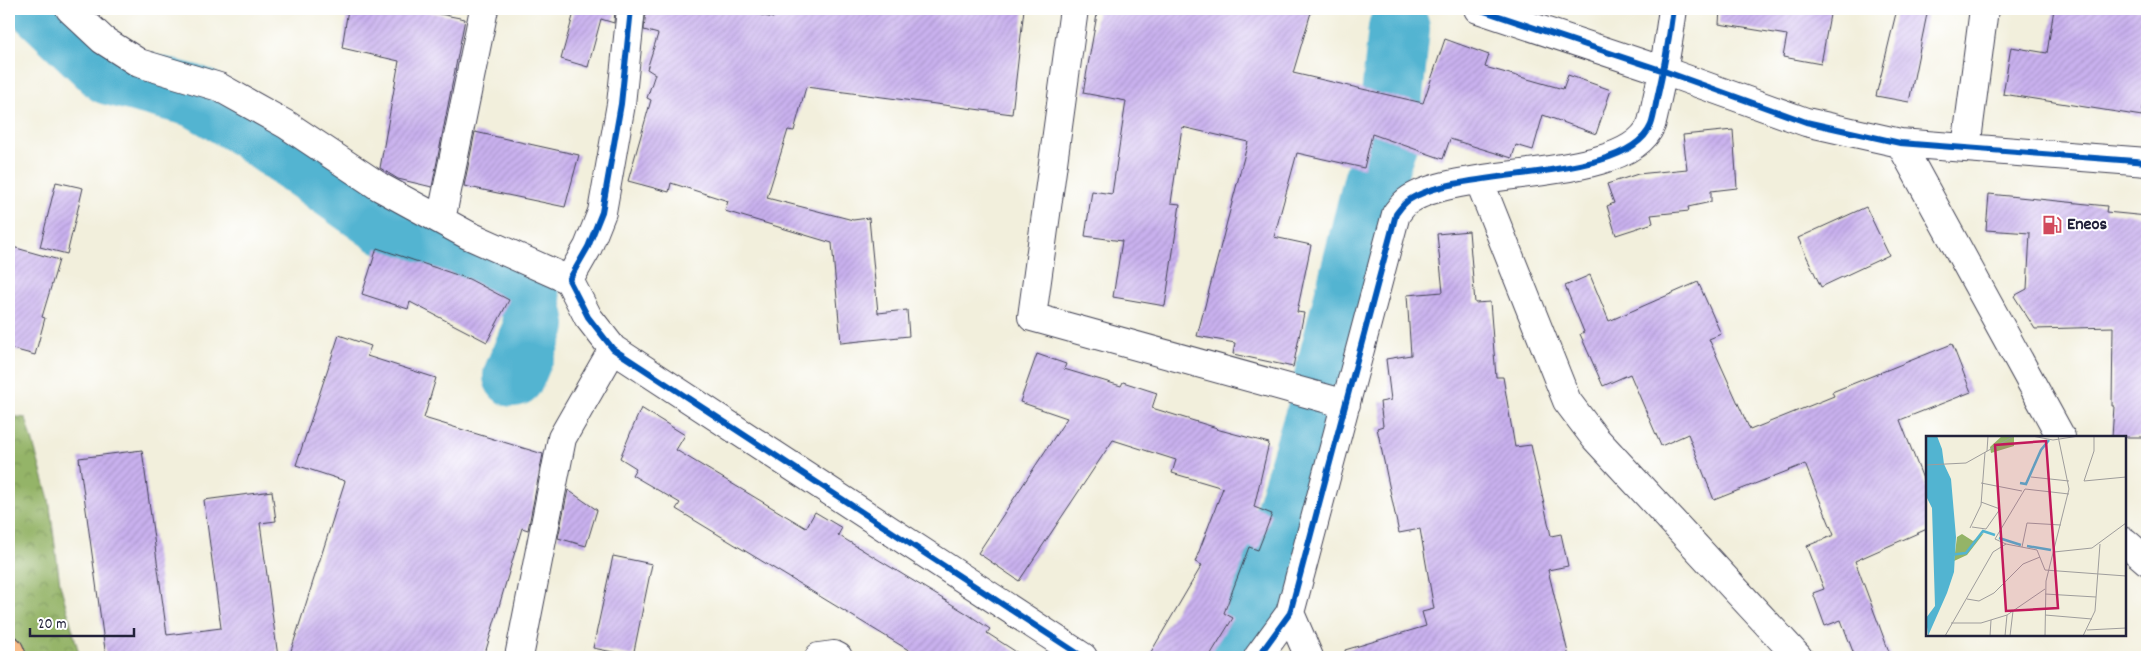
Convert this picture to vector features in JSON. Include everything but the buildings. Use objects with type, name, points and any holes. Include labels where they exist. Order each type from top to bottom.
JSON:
[{"type":"main road","points":[[9,650],[12,657]]},
{"type":"street","points":[[70,9],[103,40],[139,63],[219,87],[287,125],[380,186],[440,220],[468,235],[569,280],[588,317],[613,349],[1082,657]]},
{"type":"street","points":[[440,220],[484,9]]},
{"type":"street","points":[[569,280],[588,247],[602,212],[621,104],[631,9]]},
{"type":"street","points":[[1074,9],[1032,317],[1346,404]]},
{"type":"street","points":[[1478,9],[1664,71],[1806,122],[1900,144],[2147,162]]},
{"type":"street","points":[[1258,657],[1290,613],[1396,214],[1408,200],[1426,192],[1479,180],[1594,163],[1624,151],[1640,139],[1651,126],[1664,71],[1673,9]]},
{"type":"street","points":[[1966,148],[1984,9]]},
{"type":"street","points":[[1900,144],[2060,436]]},
{"type":"street","points":[[1479,180],[1567,401],[1595,438],[1798,657]]},
{"type":"street","points":[[519,657],[562,438],[613,349]]},
{"type":"street","points":[[2126,543],[2147,561]]},
{"type":"street","points":[[1290,613],[1309,657]]},
{"type":"street","points":[[819,657],[834,655],[838,657]]},
{"type":"green space","points":[[9,416],[26,418],[49,499],[60,584],[80,657],[9,657]]},
{"type":"waterway","points":[[41,9],[109,74],[197,97],[241,123],[383,223],[528,291],[535,325],[514,376]]},
{"type":"waterway","points":[[1324,381],[1374,182],[1388,137],[1399,28]]},
{"type":"waterway","points":[[1222,657],[1239,630],[1266,572],[1315,419]]},
{"type":"cycle path","points":[[631,9],[621,104],[602,212],[588,247],[569,280],[588,317],[613,349],[1083,657]]},
{"type":"cycle path","points":[[1478,9],[1664,71],[1806,122],[1900,143],[2147,162]]},
{"type":"cycle path","points":[[1258,657],[1290,613],[1396,214],[1409,200],[1434,189],[1466,182],[1577,165],[1610,157],[1636,144],[1652,122],[1673,9]]},
{"type":"place","name":"Eneos","points":[[2052,225]]}]
